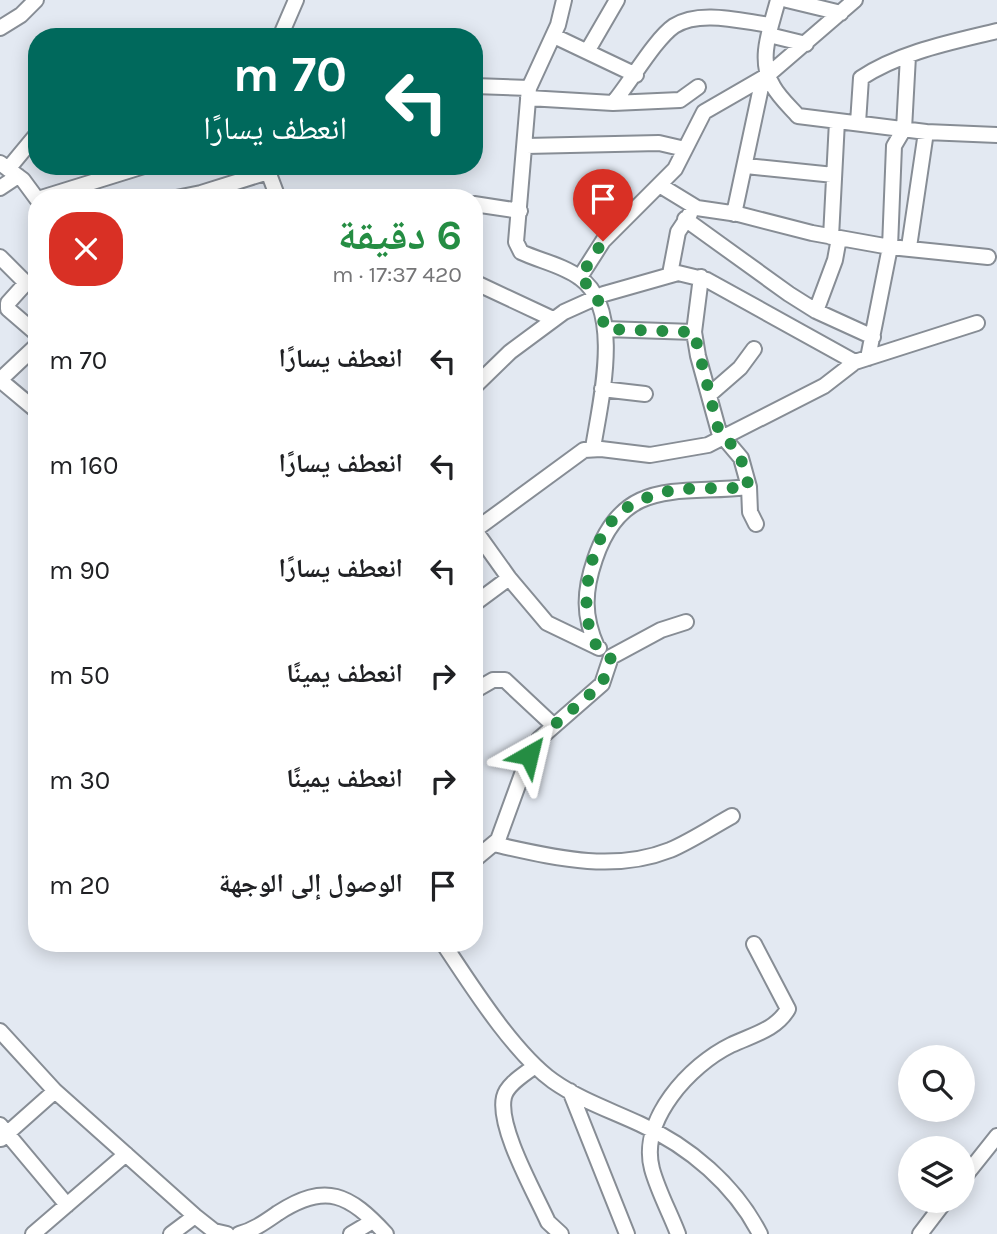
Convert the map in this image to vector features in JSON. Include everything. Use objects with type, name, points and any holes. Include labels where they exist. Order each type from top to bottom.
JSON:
[{"type":"street","points":[[0,28],[21,15],[36,0]]},
{"type":"street","points":[[285,28],[296,0]]},
{"type":"street","points":[[564,0],[554,36],[529,93],[516,242],[521,252],[580,277],[597,296],[605,329],[602,389],[593,448]]},
{"type":"street","points":[[588,50],[617,0]]},
{"type":"street","points":[[734,214],[765,76],[765,53],[779,0]]},
{"type":"street","points":[[787,0],[841,13]]},
{"type":"street","points":[[580,277],[603,241],[661,186],[675,169],[704,112],[765,76],[855,0]]},
{"type":"street","points":[[613,103],[660,40],[675,25],[699,19],[770,30],[806,44]]},
{"type":"street","points":[[858,123],[861,78],[908,56],[997,31]]},
{"type":"street","points":[[554,36],[636,75]]},
{"type":"street","points":[[861,360],[873,337],[890,247],[894,146],[904,129],[908,56]]},
{"type":"street","points":[[765,76],[798,116],[926,132],[997,135]]},
{"type":"street","points":[[483,87],[613,103],[680,100],[698,87]]},
{"type":"street","points":[[816,311],[835,260],[834,175],[837,121]]},
{"type":"street","points":[[909,247],[926,132]]},
{"type":"street","points":[[526,146],[659,143],[685,149]]},
{"type":"street","points":[[0,188],[8,169],[28,145]]},
{"type":"street","points":[[746,166],[834,175]]},
{"type":"street","points":[[8,169],[29,189]]},
{"type":"street","points":[[69,189],[114,175]]},
{"type":"street","points":[[211,189],[250,175]]},
{"type":"street","points":[[661,186],[697,208],[835,238],[890,247],[988,257]]},
{"type":"street","points":[[483,205],[520,211]]},
{"type":"street","points":[[670,274],[678,232],[685,219],[697,208]]},
{"type":"street","points":[[685,219],[816,311],[873,337]]},
{"type":"street","points":[[0,257],[26,283],[9,303],[8,309],[28,326]]},
{"type":"street","points":[[483,378],[510,352],[553,320],[597,296],[670,274],[686,273],[701,277],[861,360]]},
{"type":"street","points":[[701,277],[694,332],[722,437],[739,452],[749,487],[750,512],[755,524]]},
{"type":"street","points":[[483,286],[553,320]]},
{"type":"street","points":[[483,523],[575,454],[593,448],[650,454],[708,445],[824,386],[861,360],[977,323]]},
{"type":"street","points":[[605,329],[694,332]]},
{"type":"street","points":[[709,395],[740,368],[754,349]]},
{"type":"street","points":[[28,354],[0,380],[28,403]]},
{"type":"street","points":[[602,389],[645,394]]},
{"type":"street","points":[[597,647],[587,619],[586,593],[601,541],[611,521],[658,493],[749,487]]},
{"type":"street","points":[[483,555],[509,578],[547,623],[597,647],[611,657]]},
{"type":"street","points":[[483,597],[509,578]]},
{"type":"street","points":[[483,853],[498,840],[529,755],[539,738],[602,684],[611,657],[661,630],[687,622]]},
{"type":"street","points":[[483,686],[493,680],[505,680],[553,725]]},
{"type":"street","points":[[494,844],[574,862],[620,861],[669,850],[732,816]]},
{"type":"street","points":[[678,1234],[652,1167],[654,1131],[666,1104],[693,1071],[727,1047],[781,1023],[789,1009],[754,944]]},
{"type":"street","points":[[449,952],[474,990],[535,1066],[570,1091],[654,1131],[715,1173],[760,1234]]},
{"type":"street","points":[[0,1031],[55,1091],[195,1216],[214,1231],[227,1234]]},
{"type":"street","points":[[535,1066],[514,1082],[504,1096],[505,1116],[548,1222],[561,1234]]},
{"type":"street","points":[[55,1091],[2,1133],[67,1205]]},
{"type":"street","points":[[570,1091],[627,1234]]},
{"type":"street","points":[[975,1164],[997,1136]]},
{"type":"street","points":[[33,1234],[126,1154]]},
{"type":"street","points":[[239,1234],[251,1231],[310,1195],[327,1193],[364,1211],[386,1234]]},
{"type":"street","points":[[920,1234],[936,1213]]},
{"type":"street","points":[[171,1234],[195,1216]]},
{"type":"street","points":[[351,1234],[373,1221]]},
{"type":"route","points":[[529,755],[539,738],[602,684],[611,657],[597,647],[589,628],[585,602],[592,567],[605,530],[611,521],[619,513],[658,493],[749,487],[739,452],[725,441],[719,432],[700,365],[694,332],[605,329],[601,304],[580,277],[603,241]]}]
